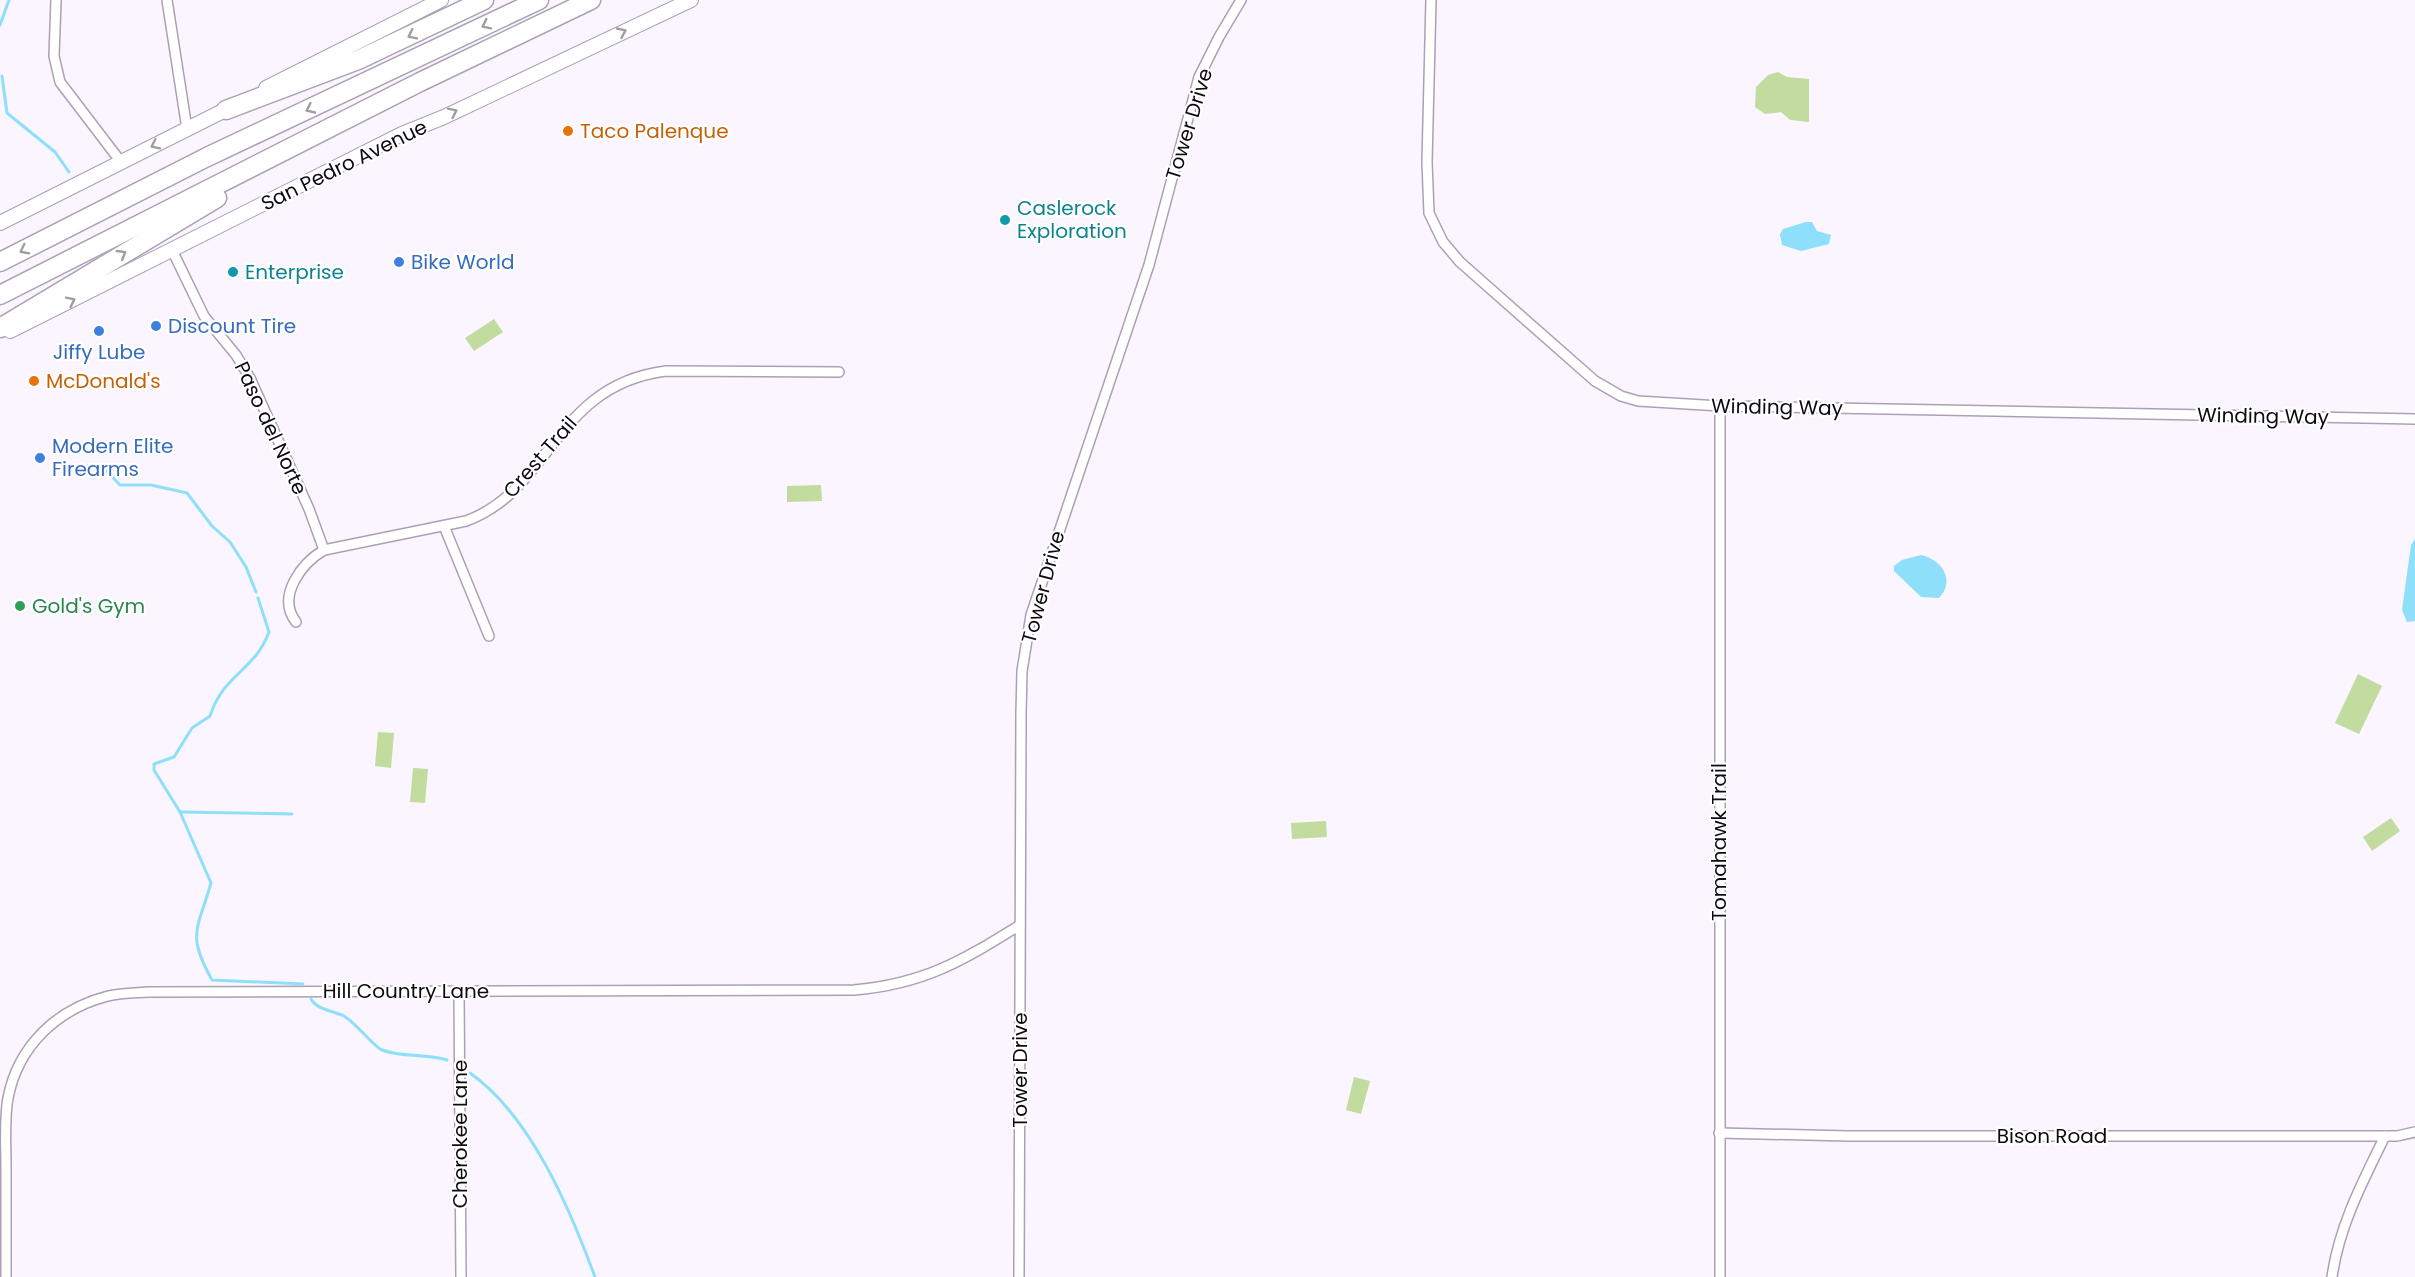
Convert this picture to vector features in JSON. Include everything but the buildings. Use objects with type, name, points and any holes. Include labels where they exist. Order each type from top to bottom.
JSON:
[{"type":"highway","points":[[226,110],[358,60],[484,0]]},
{"type":"highway","points":[[0,262],[207,158],[539,0]]},
{"type":"highway","points":[[0,295],[420,82],[591,0]]},
{"type":"highway","points":[[0,328],[420,82]]},
{"type":"main road","points":[[0,223],[226,110],[428,3],[441,0]]},
{"type":"main road","name":"San Pedro Avenue","points":[[0,336],[402,134],[444,117],[691,0]]},
{"type":"street","points":[[56,0],[55,70],[60,82],[121,162]]},
{"type":"street","points":[[167,0],[187,129]]},
{"type":"street","name":"Tower Drive","points":[[1019,1277],[1022,671],[1031,615],[1149,265],[1199,77],[1241,0]]},
{"type":"street","name":"Winding Way","points":[[1431,0],[1427,162],[1429,213],[1443,242],[1460,261],[1596,381],[1621,396],[1658,404],[1720,406],[2415,419]]},
{"type":"street","name":"Paso del Norte","points":[[172,250],[204,316],[236,355],[250,378],[309,509],[324,550]]},
{"type":"street","name":"Crest Trail","points":[[296,622],[290,611],[291,590],[302,567],[324,550],[476,518],[502,501],[590,401],[625,380],[666,371],[839,372]]},
{"type":"street","name":"Tomahawk Trail","points":[[1720,406],[1720,1277]]},
{"type":"street","points":[[444,526],[489,636]]},
{"type":"street","name":"Hill Country Lane","points":[[6,1277],[7,1099],[13,1077],[27,1049],[65,1012],[110,995],[149,992],[815,992],[879,988],[949,968],[1020,925]]},
{"type":"street","name":"Cherokee Lane","points":[[459,991],[461,1277]]},
{"type":"street","name":"Bison Road","points":[[1719,1133],[1848,1136],[2385,1136],[2415,1132]]},
{"type":"street","points":[[2333,1277],[2342,1232],[2356,1195],[2385,1136]]},
{"type":"green space","points":[[1778,72],[1787,77],[1809,79],[1809,122],[1790,120],[1781,112],[1765,114],[1755,107],[1756,87],[1768,75]]},
{"type":"green space","points":[[494,319],[503,332],[474,351],[465,338]]},
{"type":"green space","points":[[821,485],[822,501],[787,502],[787,486]]},
{"type":"green space","points":[[2358,674],[2382,686],[2359,734],[2335,723]]},
{"type":"green space","points":[[378,732],[394,733],[391,768],[375,766]]},
{"type":"green space","points":[[413,768],[428,769],[425,803],[410,802]]},
{"type":"green space","points":[[2391,818],[2400,831],[2372,851],[2363,837]]},
{"type":"green space","points":[[1326,821],[1327,837],[1292,839],[1291,823]]},
{"type":"green space","points":[[1354,1077],[1370,1081],[1361,1114],[1346,1110]]},
{"type":"water","points":[[1812,222],[1817,231],[1831,235],[1829,244],[1801,251],[1782,245],[1780,234],[1783,229]]},
{"type":"water","points":[[2415,539],[2415,621],[2407,622],[2402,610],[2411,545]]},
{"type":"water","points":[[1921,555],[1935,561],[1944,571],[1946,584],[1939,598],[1921,597],[1894,571],[1894,566],[1902,560]]},
{"type":"waterway","points":[[0,25],[9,0]]},
{"type":"waterway","points":[[2,76],[7,113],[55,152],[69,172]]},
{"type":"waterway","points":[[105,469],[120,485],[151,485],[187,493],[212,526],[230,542],[246,567],[256,592]]},
{"type":"waterway","points":[[258,598],[269,632],[263,645],[223,690],[210,716],[192,728],[174,757],[154,764],[154,770],[180,812],[211,883],[199,922],[197,941],[199,952],[212,980],[303,984]]},
{"type":"waterway","points":[[180,812],[292,814]]},
{"type":"waterway","points":[[311,999],[321,1008],[344,1016],[382,1050],[447,1060]]},
{"type":"waterway","points":[[470,1073],[492,1091],[512,1113],[530,1139],[561,1194],[595,1277]]},
{"type":"place","name":"Taco Palenque","points":[[568,131]]},
{"type":"place","name":"Caslerock Exploration","points":[[1005,220]]},
{"type":"place","name":"Bike World","points":[[399,262]]},
{"type":"place","name":"Enterprise","points":[[233,272]]},
{"type":"place","name":"Discount Tire","points":[[156,326]]},
{"type":"place","name":"Jiffy Lube","points":[[99,331]]},
{"type":"place","name":"McDonald's","points":[[34,381]]},
{"type":"place","name":"Modern Elite Firearms","points":[[40,458]]},
{"type":"place","name":"Gold's Gym","points":[[20,606]]}]
